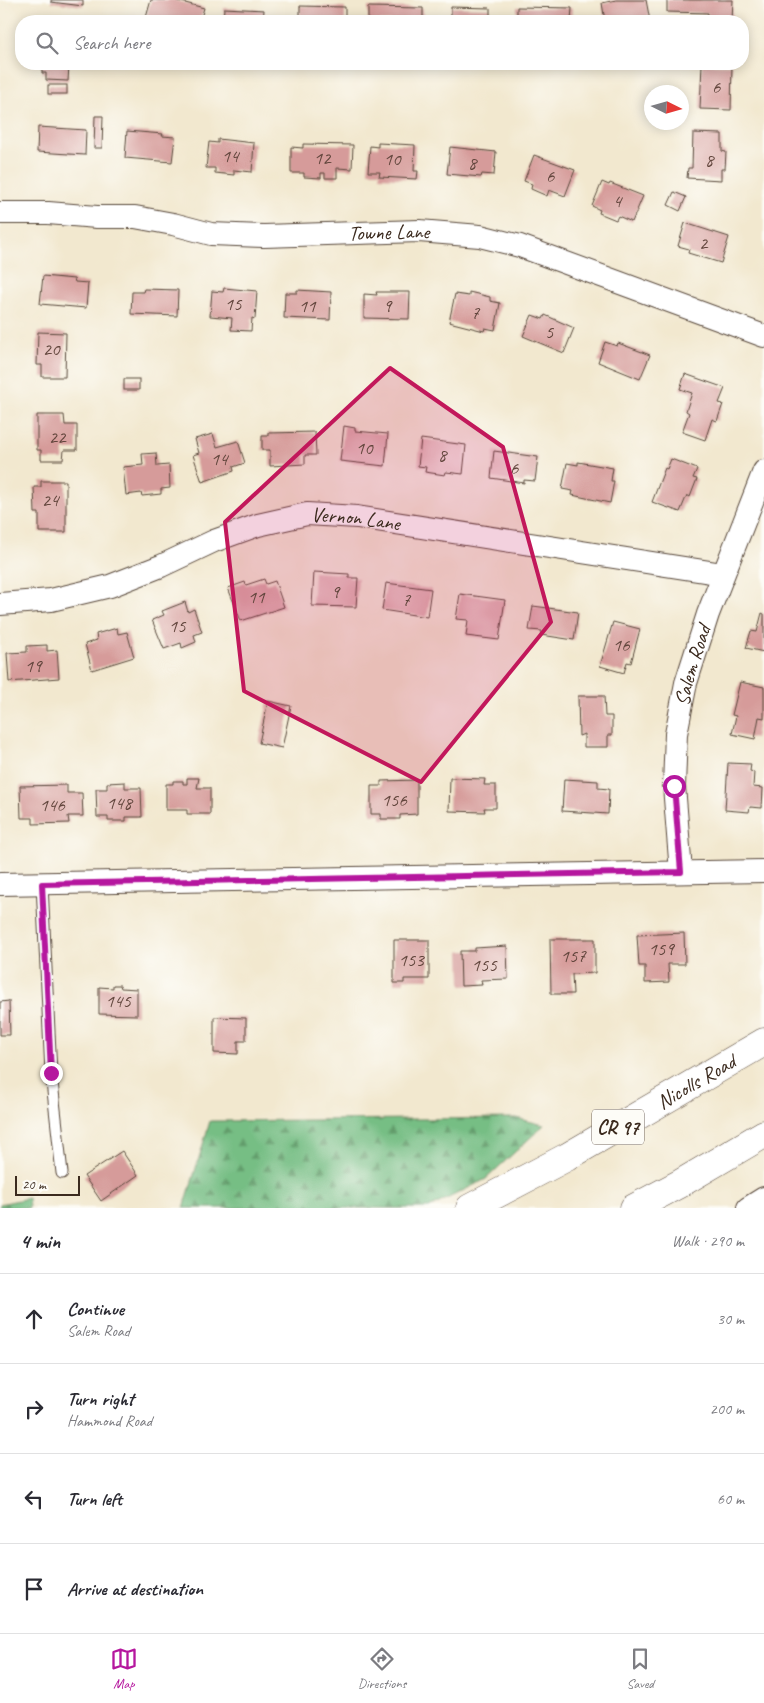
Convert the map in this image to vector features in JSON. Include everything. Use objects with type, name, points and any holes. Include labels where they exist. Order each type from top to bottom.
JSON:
[{"type":"highway","name":"Nicolls Road","points":[[470,1208],[567,1157],[764,1042]]},
{"type":"highway","points":[[634,1208],[764,1134]]},
{"type":"street","name":"Towne Lane","points":[[0,213],[135,217],[211,234],[264,236],[419,231],[480,236],[520,246],[764,336]]},
{"type":"street","name":"Salem Road","points":[[681,872],[674,786],[676,734],[686,683],[708,614],[764,470]]},
{"type":"street","name":"Vernon Lane","points":[[0,604],[51,600],[110,586],[161,566],[214,541],[258,525],[307,514],[357,517],[723,574]]},
{"type":"street","points":[[0,884],[764,871]]},
{"type":"street","points":[[748,1208],[764,1198]]},
{"type":"lane","points":[[42,884],[51,1073],[62,1173]]},
{"type":"highlighted area","points":[[390,368],[503,447],[551,622],[421,782],[244,691],[225,522]]},
{"type":"green space","points":[[516,1118],[544,1125],[486,1179],[429,1208],[184,1208],[210,1121]]},
{"type":"green space","points":[[28,1198],[29,1208],[0,1208],[0,1204]]},
{"type":"building","points":[[51,0],[83,0],[83,6],[51,2]]},
{"type":"building","points":[[151,0],[174,0],[204,8],[202,15],[147,15]]},
{"type":"building","points":[[616,0],[646,0],[649,15],[604,15],[602,3]]},
{"type":"building","points":[[667,0],[733,0],[732,15],[667,12]]},
{"type":"building","points":[[300,6],[345,7],[345,15],[300,15]]},
{"type":"building","points":[[368,7],[423,8],[423,15],[368,15]]},
{"type":"building","points":[[451,7],[490,8],[490,15],[451,15]]},
{"type":"building","points":[[517,7],[572,8],[571,15],[517,15]]},
{"type":"building","points":[[224,8],[264,10],[264,15],[223,15]]},
{"type":"building","points":[[42,70],[69,70],[68,81],[46,80],[46,73],[42,73]]},
{"type":"building","points":[[702,70],[732,70],[731,110],[700,109]]},
{"type":"building","points":[[48,85],[67,85],[67,94],[48,94]]},
{"type":"building","points":[[95,116],[103,116],[102,148],[94,148]]},
{"type":"building","points":[[38,127],[86,130],[85,155],[37,152]]},
{"type":"building","points":[[127,131],[175,137],[172,162],[125,158]]},
{"type":"building","points":[[693,133],[722,134],[722,151],[726,152],[725,169],[721,169],[721,180],[687,178],[688,168],[692,168]]},
{"type":"building","points":[[218,139],[254,143],[252,172],[234,170],[234,175],[215,173],[215,168],[206,168],[209,142],[218,143]]},
{"type":"building","points":[[378,143],[415,145],[414,171],[418,171],[417,179],[379,177],[380,172],[368,172],[370,146],[378,147]]},
{"type":"building","points":[[303,144],[353,145],[352,169],[337,168],[337,178],[325,178],[325,173],[321,173],[321,178],[304,177],[304,173],[291,173],[291,147],[303,148]]},
{"type":"building","points":[[450,147],[496,152],[494,175],[482,174],[481,177],[447,174]]},
{"type":"building","points":[[534,155],[575,170],[565,196],[549,190],[547,196],[531,189],[532,184],[524,181]]},
{"type":"building","points":[[602,182],[609,185],[610,183],[643,196],[632,222],[618,216],[616,220],[599,213],[600,210],[592,206]]},
{"type":"building","points":[[674,192],[686,197],[680,211],[668,205]]},
{"type":"building","points":[[685,223],[729,237],[721,263],[688,253],[689,249],[678,246]]},
{"type":"building","points":[[43,276],[74,279],[75,282],[88,283],[86,308],[40,304]]},
{"type":"building","points":[[224,288],[257,291],[255,319],[252,318],[251,331],[231,330],[232,318],[210,316],[212,291],[223,292]]},
{"type":"building","points":[[144,289],[178,290],[177,316],[131,314],[132,292],[143,292]]},
{"type":"building","points":[[297,290],[331,292],[330,320],[284,318],[285,293],[297,293]]},
{"type":"building","points":[[376,292],[410,292],[409,319],[364,318],[364,294],[377,295]]},
{"type":"building","points":[[469,292],[490,297],[490,301],[500,303],[495,330],[485,328],[484,331],[449,322],[455,294],[469,296]]},
{"type":"building","points":[[532,315],[543,319],[545,315],[574,328],[564,353],[523,336]]},
{"type":"building","points":[[38,332],[66,333],[65,377],[42,377],[42,365],[37,365]]},
{"type":"building","points":[[605,342],[617,346],[618,343],[650,355],[640,379],[598,362]]},
{"type":"building","points":[[685,374],[725,388],[719,403],[723,404],[717,421],[712,419],[705,440],[682,432],[689,413],[686,411],[692,393],[680,389]]},
{"type":"building","points":[[124,379],[139,379],[139,390],[124,390]]},
{"type":"building","points":[[37,415],[64,415],[65,425],[77,425],[77,450],[64,450],[63,460],[41,460],[41,450],[37,450]]},
{"type":"building","points":[[344,426],[355,428],[355,431],[388,434],[385,466],[340,461]]},
{"type":"building","points":[[315,432],[316,455],[305,455],[305,464],[270,466],[270,450],[262,450],[262,436],[268,436],[268,433]]},
{"type":"building","points":[[213,434],[217,447],[238,441],[245,463],[233,467],[234,471],[202,482],[193,455],[199,453],[195,439]]},
{"type":"building","points":[[421,439],[466,445],[463,474],[446,472],[445,475],[425,472],[426,467],[418,466]]},
{"type":"building","points":[[494,451],[538,457],[535,481],[524,480],[524,483],[491,478]]},
{"type":"building","points":[[156,453],[157,466],[169,465],[170,488],[161,489],[161,494],[142,496],[141,493],[126,495],[123,467],[143,465],[142,454]]},
{"type":"building","points":[[671,459],[697,469],[693,478],[697,479],[690,497],[687,495],[680,512],[652,502],[665,468],[667,469]]},
{"type":"building","points":[[578,462],[613,468],[611,481],[614,481],[610,503],[572,495],[573,491],[562,489],[567,463],[578,465]]},
{"type":"building","points":[[41,481],[66,481],[66,532],[39,532],[39,513],[35,513],[34,487],[41,487]]},
{"type":"building","points":[[314,572],[349,574],[349,578],[358,578],[356,607],[312,606]]},
{"type":"building","points":[[264,579],[266,584],[275,581],[284,607],[241,621],[228,588],[245,582],[246,585]]},
{"type":"building","points":[[386,583],[431,589],[427,617],[382,610]]},
{"type":"building","points":[[460,594],[505,600],[499,640],[466,636],[468,620],[456,619]]},
{"type":"building","points":[[185,602],[188,612],[194,609],[202,632],[194,635],[196,642],[182,648],[181,643],[164,649],[152,620],[164,615],[162,611]]},
{"type":"building","points":[[533,606],[578,612],[574,640],[541,635],[542,631],[529,630]]},
{"type":"building","points":[[762,613],[764,614],[764,652],[746,648],[751,631],[757,632]]},
{"type":"building","points":[[613,622],[640,629],[631,663],[627,662],[624,673],[600,666]]},
{"type":"building","points":[[117,628],[118,634],[127,632],[134,657],[92,670],[85,644],[97,640],[96,634]]},
{"type":"building","points":[[47,645],[47,651],[57,650],[59,678],[9,682],[7,653],[27,652],[27,646]]},
{"type":"building","points":[[740,682],[764,687],[764,718],[759,717],[755,739],[732,734],[736,716],[732,715]]},
{"type":"building","points":[[578,696],[604,696],[605,716],[612,716],[612,735],[608,735],[608,747],[584,747],[584,734],[579,736]]},
{"type":"building","points":[[268,701],[291,706],[282,748],[259,743]]},
{"type":"building","points":[[728,763],[751,764],[750,771],[754,772],[753,787],[763,788],[762,808],[750,807],[749,812],[725,810]]},
{"type":"building","points":[[187,778],[199,778],[197,788],[210,788],[210,814],[187,814],[187,810],[166,810],[166,784],[173,784],[173,781],[183,781],[183,784],[187,784]]},
{"type":"building","points":[[450,778],[485,779],[484,785],[496,785],[496,808],[484,808],[485,812],[449,811]]},
{"type":"building","points":[[564,779],[598,781],[598,788],[609,789],[608,814],[562,811]]},
{"type":"building","points":[[417,780],[417,814],[400,815],[400,819],[381,819],[381,814],[371,814],[371,786],[381,786],[381,781]]},
{"type":"building","points":[[125,782],[125,788],[141,788],[142,817],[126,817],[126,821],[108,821],[108,817],[97,817],[96,789],[107,789],[107,783]]},
{"type":"building","points":[[67,785],[67,793],[82,793],[83,816],[68,816],[69,823],[33,824],[33,818],[21,818],[20,786]]},
{"type":"building","points":[[684,933],[685,964],[668,964],[669,982],[645,983],[645,966],[639,966],[637,935]]},
{"type":"building","points":[[550,939],[595,939],[595,973],[572,974],[573,994],[551,994]]},
{"type":"building","points":[[394,940],[429,940],[429,979],[404,979],[404,983],[394,983]]},
{"type":"building","points":[[507,946],[508,979],[481,980],[482,985],[461,986],[460,951],[475,951],[475,948]]},
{"type":"building","points":[[113,985],[120,985],[121,988],[137,989],[137,1015],[99,1014],[99,987],[113,988]]},
{"type":"building","points":[[9,1001],[10,1035],[0,1035],[0,1002]]},
{"type":"building","points":[[214,1017],[246,1018],[246,1041],[238,1041],[238,1054],[214,1053]]},
{"type":"building","points":[[122,1151],[138,1175],[101,1201],[84,1176]]},
{"type":"route","points":[[51,1073],[42,884],[681,872],[674,786]]}]
